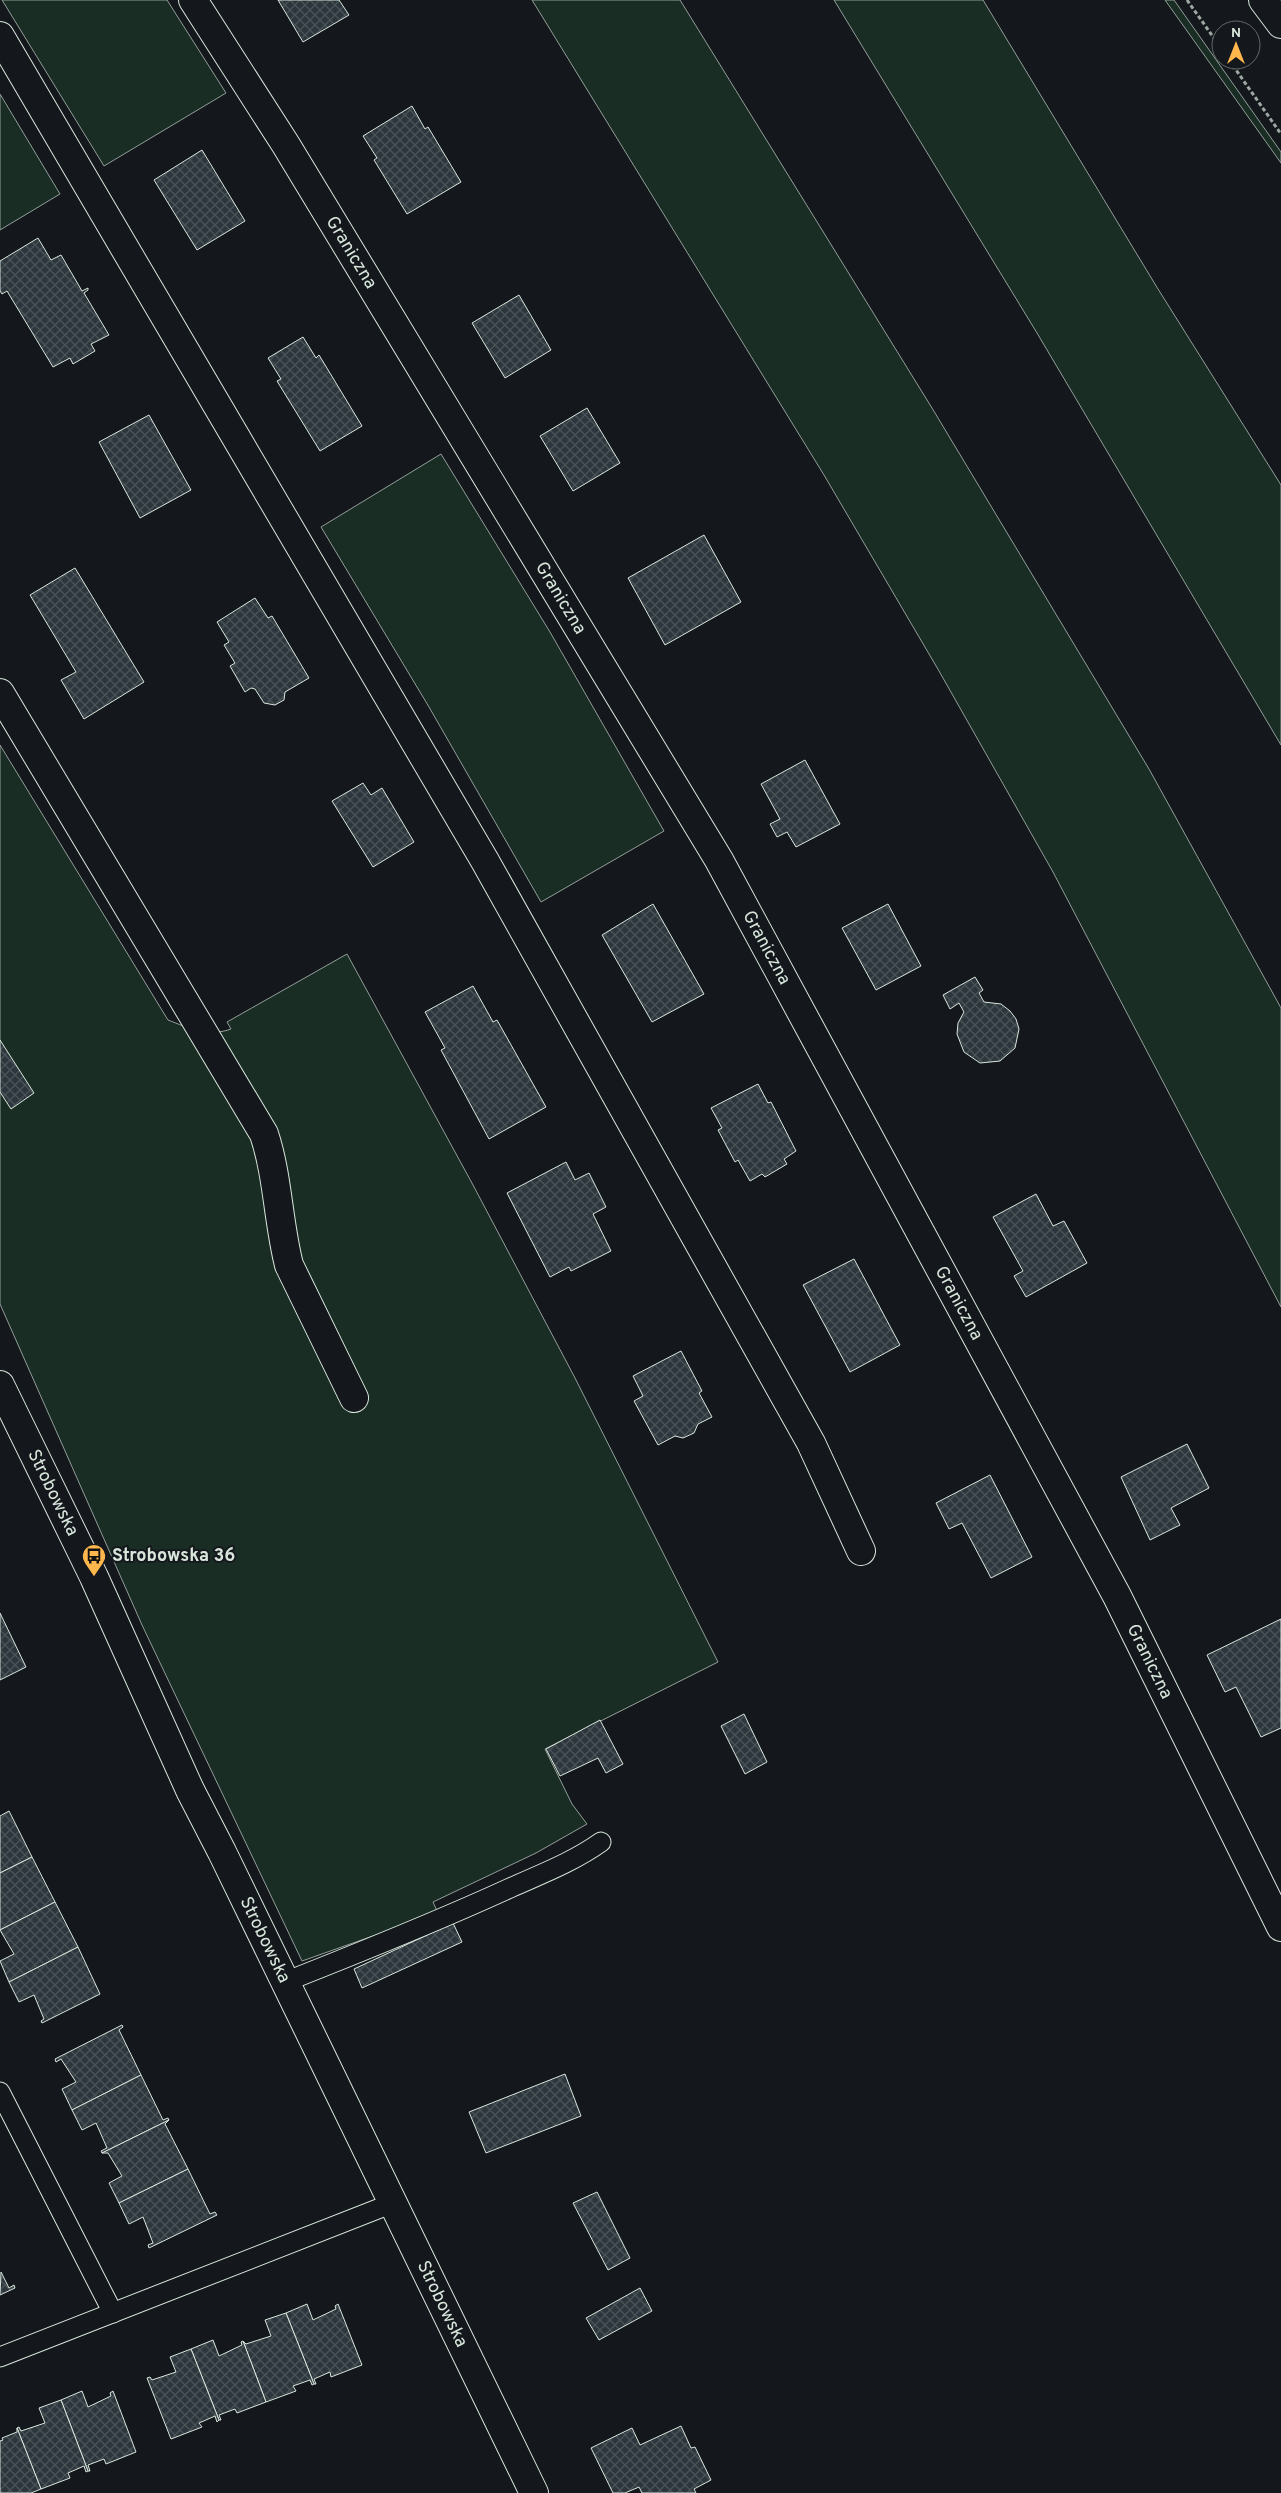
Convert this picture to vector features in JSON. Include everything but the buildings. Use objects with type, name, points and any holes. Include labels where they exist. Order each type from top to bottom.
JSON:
[{"type":"street","name":"Graniczna","points":[[193,0],[286,145],[720,860],[1117,1596],[1281,1927]]},
{"type":"street","points":[[1263,0],[1281,24]]},
{"type":"street","points":[[0,36],[485,861],[811,1443],[861,1551]]},
{"type":"street","points":[[0,692],[264,1134],[271,1155],[283,1242],[289,1264],[354,1398]]},
{"type":"street","name":"Strobowska","points":[[0,1385],[94,1577],[190,1790],[534,2493]]},
{"type":"lane","points":[[285,1982],[410,1932],[493,1896],[584,1854],[601,1842]]},
{"type":"lane","points":[[0,2092],[113,2313]]},
{"type":"lane","points":[[0,2357],[393,2204]]},
{"type":"path","points":[[1187,0],[1211,34]]},
{"type":"path","points":[[1237,70],[1281,134]]},
{"type":"green space","points":[[2,0],[167,0],[226,93],[104,166]]},
{"type":"green space","points":[[532,0],[680,0],[932,408],[1149,769],[1281,1008],[1281,1307],[1053,872],[939,671],[824,475]]},
{"type":"green space","points":[[834,0],[983,0],[1158,289],[1281,485],[1281,745],[1037,333]]},
{"type":"green space","points":[[1165,0],[1174,0],[1211,53],[1211,65]]},
{"type":"green space","points":[[1215,70],[1223,70],[1281,152],[1281,163]]},
{"type":"green space","points":[[0,94],[60,194],[0,230]]},
{"type":"green space","points":[[441,454],[550,632],[664,831],[541,902],[429,707],[321,527]]},
{"type":"green space","points":[[0,745],[168,1020],[207,1032],[231,1029],[227,1022],[347,954],[473,1185],[575,1378],[718,1662],[545,1749],[572,1804],[587,1824],[536,1853],[433,1902],[438,1913],[302,1961],[142,1625],[0,1304]]},
{"type":"place","name":"Strobowska 36","points":[[94,1577]]}]
